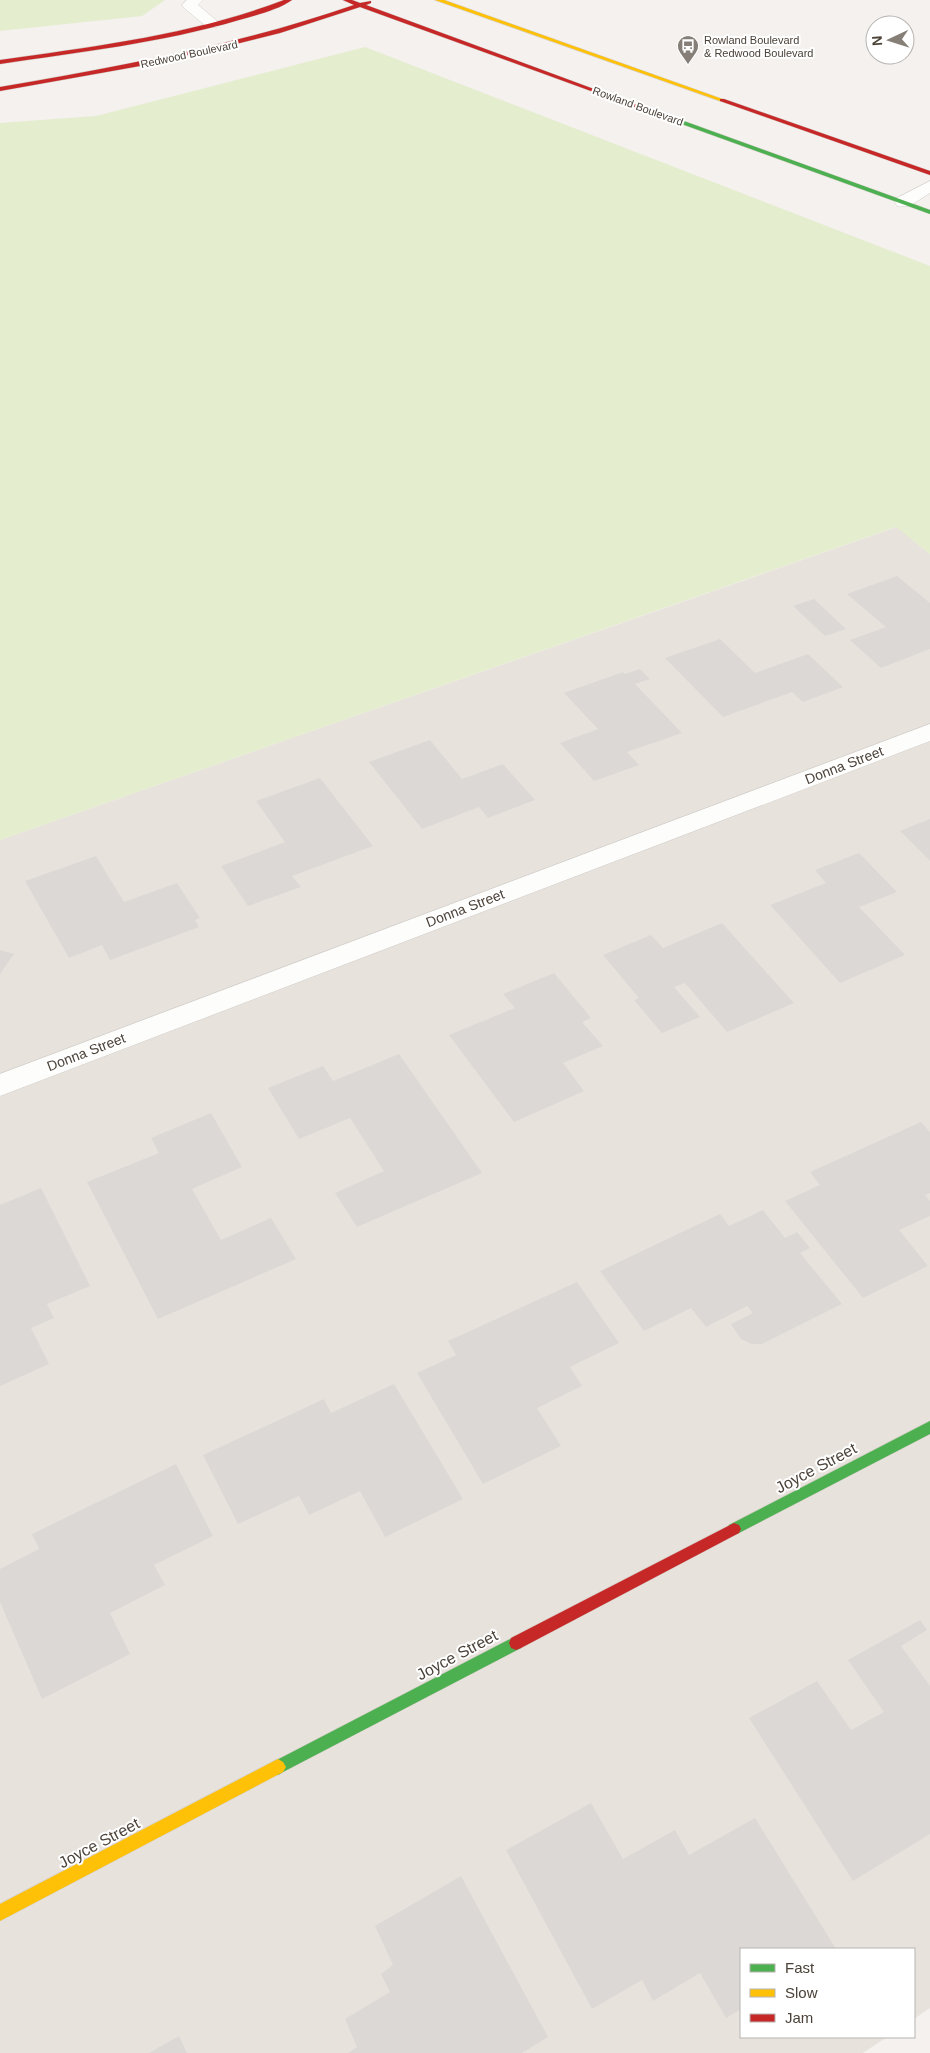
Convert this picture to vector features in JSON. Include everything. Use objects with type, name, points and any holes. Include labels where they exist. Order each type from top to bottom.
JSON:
[{"type":"main road","name":"Redwood Boulevard","points":[[0,62],[170,35],[263,11],[289,0]]},
{"type":"main road","name":"Rowland Boulevard","points":[[346,0],[930,212]]},
{"type":"main road","name":"Redwood Boulevard","points":[[0,89],[192,56],[296,29],[373,0]]},
{"type":"main road","points":[[438,0],[930,173]]},
{"type":"main road","name":"Joyce Street","points":[[0,1913],[930,1427]]},
{"type":"street","points":[[196,0],[189,5],[212,24]]},
{"type":"street","points":[[904,202],[930,186]]},
{"type":"street","name":"Donna Street","points":[[0,1085],[930,732]]},
{"type":"shaded area","points":[[897,527],[930,554],[930,2008],[915,2018],[915,1948],[740,1948],[740,2038],[886,2038],[863,2053],[0,2053],[0,840]]},
{"type":"green space","points":[[0,0],[165,0],[142,16],[0,31]]},
{"type":"green space","points":[[365,47],[930,266],[930,554],[896,527],[0,840],[0,123],[96,116]]},
{"type":"building","points":[[897,576],[930,603],[930,649],[881,668],[850,640],[886,627],[847,594]]},
{"type":"building","points":[[814,599],[846,629],[825,636],[793,606]]},
{"type":"building","points":[[720,639],[755,673],[808,654],[843,687],[803,702],[792,692],[723,717],[665,658]]},
{"type":"building","points":[[640,669],[650,679],[635,684],[682,733],[627,752],[639,765],[594,781],[560,743],[598,729],[564,693],[623,672],[625,674]]},
{"type":"building","points":[[430,740],[462,779],[503,764],[535,800],[488,818],[479,807],[422,829],[369,762]]},
{"type":"building","points":[[320,778],[373,846],[292,876],[301,887],[248,906],[221,866],[285,842],[256,801]]},
{"type":"building","points":[[930,819],[930,861],[900,831]]},
{"type":"building","points":[[859,853],[897,892],[859,907],[905,955],[840,983],[770,905],[826,883],[815,870]]},
{"type":"building","points":[[96,856],[124,902],[177,883],[200,918],[195,920],[199,927],[110,960],[102,945],[69,958],[25,881]]},
{"type":"building","points":[[722,923],[794,1003],[727,1032],[685,983],[674,987],[700,1017],[662,1033],[634,1000],[639,998],[603,955],[651,935],[663,948]]},
{"type":"building","points":[[0,950],[14,954],[0,974]]},
{"type":"building","points":[[554,973],[591,1018],[582,1022],[603,1046],[563,1063],[584,1091],[514,1122],[449,1035],[515,1008],[503,994]]},
{"type":"building","points":[[399,1054],[482,1173],[357,1227],[335,1193],[384,1171],[350,1118],[299,1139],[268,1088],[323,1066],[333,1081]]},
{"type":"building","points":[[211,1113],[242,1167],[192,1189],[221,1240],[271,1218],[296,1259],[158,1319],[87,1182],[159,1153],[151,1138]]},
{"type":"building","points":[[921,1122],[930,1132],[930,1193],[925,1195],[930,1201],[930,1216],[899,1230],[928,1266],[863,1298],[785,1201],[820,1185],[810,1172]]},
{"type":"building","points":[[41,1188],[90,1286],[47,1304],[54,1318],[31,1328],[49,1364],[0,1386],[0,1205]]},
{"type":"building","points":[[763,1210],[785,1238],[797,1232],[810,1248],[800,1253],[842,1304],[762,1344],[752,1344],[741,1339],[731,1324],[753,1313],[747,1306],[706,1327],[691,1308],[644,1331],[600,1271],[720,1214],[729,1226]]},
{"type":"building","points":[[577,1282],[619,1343],[570,1367],[582,1386],[537,1408],[561,1446],[483,1484],[417,1373],[456,1355],[448,1341]]},
{"type":"building","points":[[394,1384],[463,1499],[385,1537],[360,1491],[309,1515],[299,1496],[238,1524],[203,1455],[324,1399],[331,1413]]},
{"type":"building","points":[[176,1464],[213,1536],[154,1565],[165,1585],[110,1613],[130,1654],[42,1699],[0,1602],[0,1569],[39,1549],[32,1534]]},
{"type":"building","points":[[920,1620],[927,1630],[901,1646],[930,1686],[930,1834],[853,1881],[749,1718],[817,1681],[851,1730],[884,1712],[848,1660]]},
{"type":"building","points":[[591,1803],[623,1859],[675,1830],[689,1855],[755,1818],[835,1948],[740,1948],[740,2010],[726,2018],[700,1973],[653,2001],[642,1980],[592,2009],[506,1850]]},
{"type":"building","points":[[461,1876],[548,2037],[522,2053],[348,2053],[357,2047],[345,2019],[390,1992],[381,1974],[393,1965],[375,1926]]},
{"type":"building","points":[[179,2036],[187,2053],[149,2053]]},
{"type":"traffic: fast","points":[[645,109],[930,212]]},
{"type":"traffic: fast","points":[[734,1529],[930,1427]]},
{"type":"traffic: fast","points":[[278,1767],[516,1643]]},
{"type":"traffic: slow","points":[[438,0],[722,100]]},
{"type":"traffic: slow","points":[[0,1913],[278,1767]]},
{"type":"traffic: jam","points":[[0,62],[147,40],[219,24],[289,0]]},
{"type":"traffic: jam","points":[[346,0],[645,109]]},
{"type":"traffic: jam","points":[[0,89],[140,64],[232,44],[324,18],[369,2]]},
{"type":"traffic: jam","points":[[722,100],[930,173]]},
{"type":"traffic: jam","points":[[516,1643],[734,1529]]},
{"type":"place","name":"Rowland Boulevard & Redwood Boulevard","points":[[688,65]]}]
